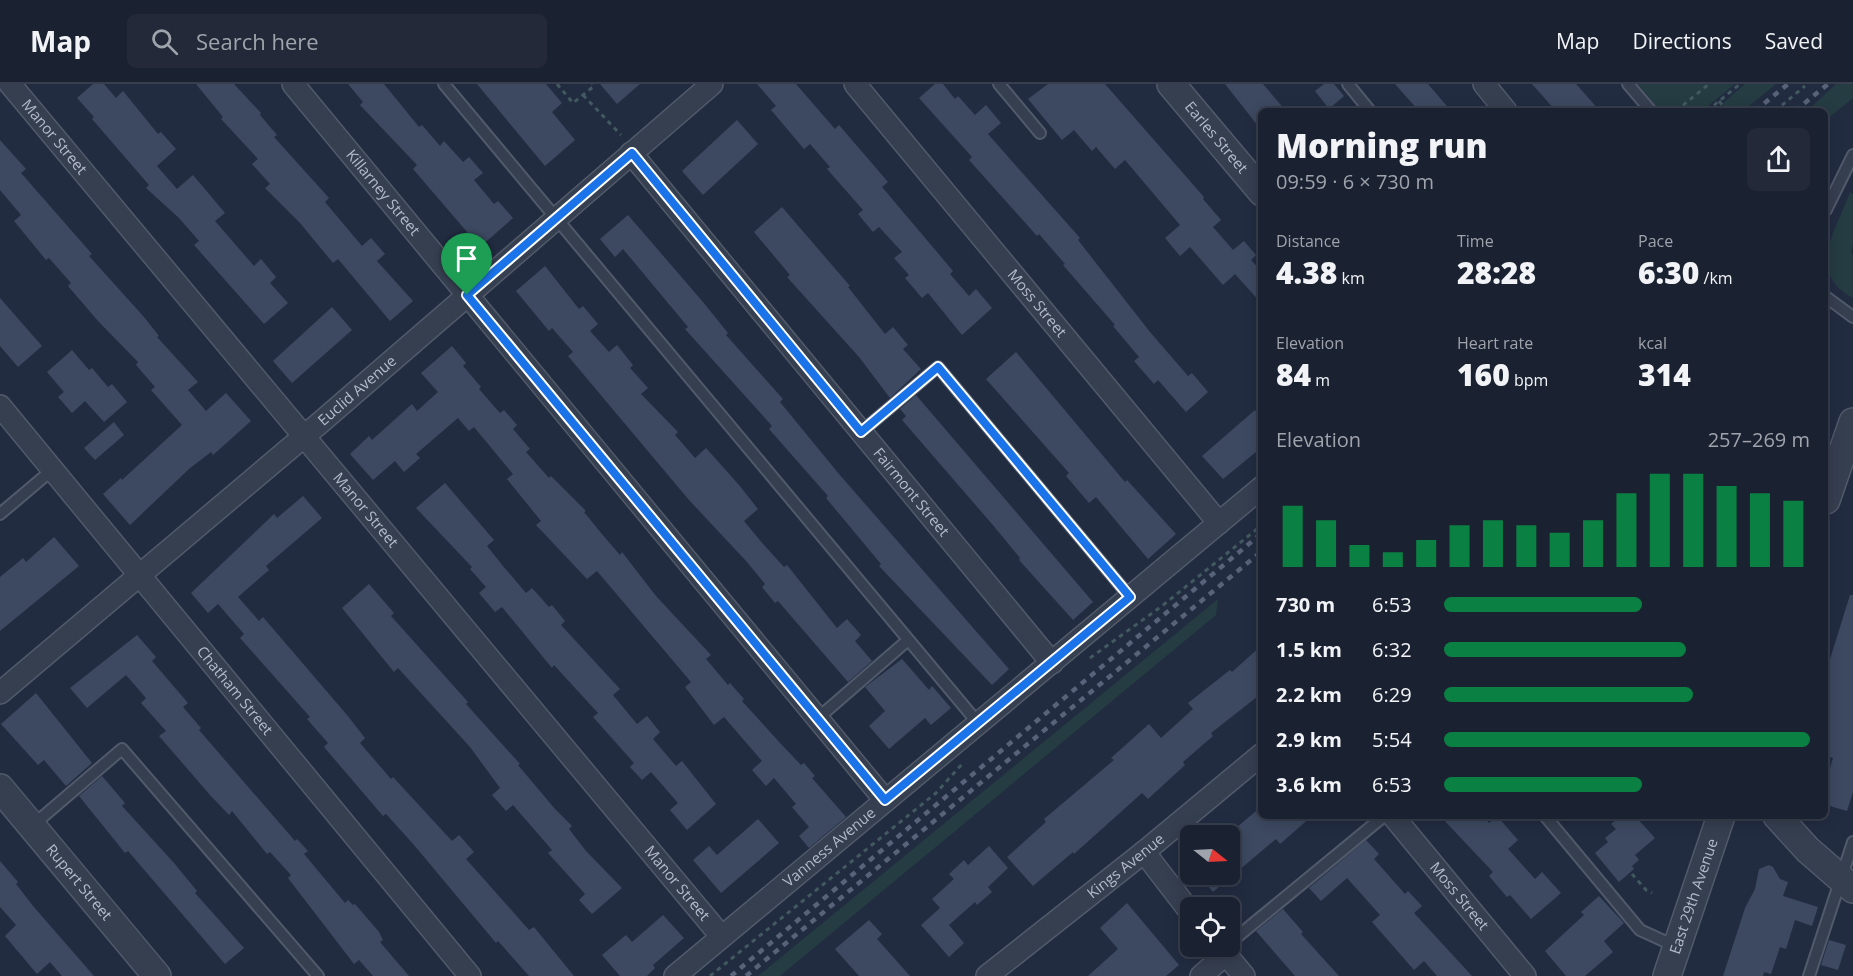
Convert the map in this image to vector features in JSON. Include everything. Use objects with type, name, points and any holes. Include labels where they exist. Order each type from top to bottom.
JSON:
[{"type":"street","name":"Manor Street","points":[[10,84],[721,936]]},
{"type":"street","name":"Killarney Street","points":[[293,84],[885,800]]},
{"type":"street","name":"Moss Street","points":[[855,84],[1219,523]]},
{"type":"street","name":"Earles Street","points":[[1171,84],[1258,187]]},
{"type":"street","points":[[1484,84],[1504,108]]},
{"type":"street","name":"Euclid Avenue","points":[[0,693],[554,219],[626,144],[709,85]]},
{"type":"street","name":"Fairmont Street","points":[[626,144],[1052,663]]},
{"type":"street","name":"Chatham Street","points":[[0,406],[470,976]]},
{"type":"street","points":[[1828,494],[1853,422]]},
{"type":"street","name":"Vanness Avenue","points":[[675,976],[1258,490]]},
{"type":"street","name":"Kings Avenue","points":[[987,976],[1144,852],[1258,757]]},
{"type":"street","name":"Rupert Street","points":[[0,788],[157,976]]},
{"type":"street","name":"Moss Street","points":[[1395,819],[1525,976]]},
{"type":"street","name":"East 29th Avenue","points":[[1667,976],[1720,819]]},
{"type":"street","points":[[1780,819],[1808,850],[1847,884]]},
{"type":"street","points":[[1144,852],[1180,899]]},
{"type":"street","points":[[1201,976],[1217,957]]},
{"type":"street","points":[[1227,957],[1244,976]]},
{"type":"lane","points":[[444,84],[554,219],[978,723]]},
{"type":"lane","points":[[999,84],[1040,132]]},
{"type":"lane","points":[[1348,84],[1368,108]]},
{"type":"lane","points":[[1628,84],[1648,108]]},
{"type":"lane","points":[[1828,206],[1853,155]]},
{"type":"lane","points":[[1828,298],[1853,316]]},
{"type":"lane","points":[[861,432],[938,367],[1130,597]]},
{"type":"lane","points":[[0,514],[52,470]]},
{"type":"lane","points":[[817,719],[908,640]]},
{"type":"lane","points":[[31,826],[122,749],[318,976]]},
{"type":"lane","points":[[1240,935],[1380,819]]},
{"type":"lane","points":[[1548,819],[1640,930],[1677,947]]},
{"type":"lane","points":[[1809,976],[1847,884],[1853,842]]},
{"type":"path","points":[[557,84],[573,103],[594,86],[592,84]]},
{"type":"path","points":[[1680,108],[1709,84]]},
{"type":"path","points":[[1711,108],[1740,84]]},
{"type":"path","points":[[1778,108],[1804,86]]},
{"type":"path","points":[[583,95],[626,144]]},
{"type":"path","points":[[1719,101],[1725,108]]},
{"type":"path","points":[[1080,664],[1162,606],[1258,528]]},
{"type":"path","points":[[710,976],[936,793],[968,757]]},
{"type":"path","points":[[1632,874],[1646,890],[1652,893]]},
{"type":"green space","points":[[1638,84],[1735,84],[1706,108],[1658,108]]},
{"type":"green space","points":[[1745,84],[1776,84],[1747,108],[1717,108]]},
{"type":"green space","points":[[1836,84],[1853,84],[1853,98],[1828,118],[1828,108],[1810,108]]},
{"type":"green space","points":[[1850,192],[1853,194],[1851,251],[1853,298],[1839,288],[1830,276],[1828,250]]},
{"type":"green space","points":[[1218,599],[1216,615],[780,976],[758,976]]},
{"type":"building","points":[[93,84],[104,84],[116,98],[123,91],[158,134],[161,132],[176,149],[157,166],[177,189],[193,175],[225,213],[215,221],[254,266],[261,259],[276,277],[270,283],[288,303],[264,324],[194,245],[199,241],[179,218],[146,188],[149,185],[92,119],[94,117],[77,98]]},
{"type":"building","points":[[196,84],[234,84],[261,113],[260,115],[277,135],[274,137],[329,198],[325,202],[362,246],[371,238],[385,254],[377,261],[413,301],[390,321],[338,259],[333,263],[300,223],[265,188],[270,184],[252,164],[258,159],[221,119],[223,117]]},
{"type":"building","points":[[348,84],[384,84],[419,127],[422,125],[440,146],[444,141],[463,162],[469,157],[483,173],[474,180],[494,204],[498,201],[513,218],[480,247],[413,169],[417,165],[360,105],[363,102]]},
{"type":"building","points":[[477,84],[546,84],[562,103],[552,112],[575,140],[545,166]]},
{"type":"building","points":[[600,84],[640,84],[617,104]]},
{"type":"building","points":[[757,84],[796,84],[835,129],[839,125],[888,182],[882,187],[953,271],[950,274],[969,296],[976,289],[992,308],[962,335],[928,293],[922,298],[905,278],[909,275],[894,258],[902,252],[879,227],[873,232],[858,214],[863,210],[827,169],[830,167],[810,144],[804,149],[771,110],[776,106]]},
{"type":"building","points":[[935,84],[943,84],[955,99],[958,96],[975,115],[986,105],[1001,123],[988,134],[1080,238],[1078,240],[1150,332],[1188,376],[1192,373],[1208,392],[1186,412],[1158,380],[1154,384],[1134,361],[1139,357],[1113,326],[1115,325],[1039,234],[1037,236],[969,160],[972,157],[919,98]]},
{"type":"building","points":[[1048,84],[1105,84],[1204,197],[1203,199],[1221,220],[1213,227],[1233,250],[1244,241],[1256,255],[1251,260],[1258,268],[1258,300],[1235,274],[1223,285],[1190,247],[1180,256],[1165,238],[1180,225],[1125,160],[1115,169],[1096,147],[1092,151],[1074,130],[1062,140],[1028,99]]},
{"type":"building","points":[[1225,84],[1263,84],[1283,108],[1258,108],[1258,126]]},
{"type":"building","points":[[1324,84],[1334,84],[1344,96],[1328,108],[1315,91]]},
{"type":"building","points":[[1395,84],[1428,84],[1448,108],[1416,108]]},
{"type":"building","points":[[1532,84],[1576,84],[1597,108],[1553,108]]},
{"type":"building","points":[[737,120],[758,144],[703,195],[682,171]]},
{"type":"building","points":[[0,140],[26,169],[21,173],[92,254],[89,256],[144,317],[159,336],[157,337],[198,382],[188,390],[206,411],[226,393],[251,421],[213,455],[211,452],[189,469],[130,525],[103,494],[121,478],[122,480],[182,425],[151,390],[155,387],[136,365],[138,362],[98,321],[68,286],[71,283],[49,258],[46,260],[14,221],[21,215],[0,190]]},
{"type":"building","points":[[782,207],[850,286],[848,287],[885,334],[893,327],[908,345],[903,349],[921,369],[890,398],[859,357],[787,277],[790,275],[754,232]]},
{"type":"building","points":[[628,215],[703,302],[728,333],[726,335],[783,399],[780,402],[839,474],[1009,669],[992,685],[879,566],[881,564],[826,498],[828,496],[769,429],[772,426],[685,329],[688,327],[623,249],[615,257],[600,239]]},
{"type":"building","points":[[545,266],[579,309],[583,306],[598,324],[590,331],[609,352],[617,345],[633,365],[630,368],[648,388],[641,394],[678,432],[675,435],[695,458],[706,448],[758,509],[744,521],[763,544],[784,567],[787,565],[837,628],[847,619],[861,635],[855,641],[872,661],[848,682],[778,601],[775,603],[762,587],[765,584],[747,562],[689,500],[568,356],[573,352],[552,328],[549,331],[516,291]]},
{"type":"building","points":[[0,298],[42,346],[18,367],[0,346]]},
{"type":"building","points":[[332,307],[352,330],[292,383],[273,361]]},
{"type":"building","points":[[452,346],[466,363],[463,366],[481,387],[479,389],[500,413],[504,410],[517,425],[513,429],[530,449],[526,452],[549,478],[551,476],[586,511],[584,512],[620,555],[622,552],[656,596],[711,655],[706,659],[728,685],[730,683],[744,699],[742,701],[781,744],[801,765],[804,763],[815,776],[812,778],[846,817],[809,848],[799,836],[809,827],[792,807],[796,804],[774,778],[766,786],[752,770],[762,761],[724,717],[714,725],[685,687],[691,682],[597,571],[587,579],[536,525],[541,521],[507,479],[513,474],[474,427],[469,431],[458,418],[416,454],[420,458],[404,472],[395,461],[373,480],[350,454],[369,436],[372,440],[412,404],[417,411],[438,392],[421,373]]},
{"type":"building","points":[[72,350],[89,370],[92,368],[108,387],[112,384],[127,402],[104,422],[85,401],[72,413],[58,397],[64,392],[47,372]]},
{"type":"building","points":[[1016,352],[1125,482],[1127,480],[1176,534],[1148,559],[1096,497],[1089,503],[1066,476],[1069,473],[986,379]]},
{"type":"building","points":[[916,395],[1093,602],[1073,620],[1019,560],[1020,558],[992,524],[902,420],[906,416],[900,409]]},
{"type":"building","points":[[1255,410],[1258,413],[1258,450],[1223,479],[1202,456]]},
{"type":"building","points":[[114,422],[124,435],[95,460],[84,448]]},
{"type":"building","points":[[445,483],[494,540],[487,546],[503,566],[526,593],[532,588],[549,607],[552,605],[565,621],[561,625],[620,689],[613,695],[637,724],[647,716],[660,732],[653,739],[676,766],[682,761],[716,804],[687,830],[670,810],[678,803],[651,772],[642,780],[630,767],[634,763],[593,717],[598,713],[554,665],[552,668],[502,607],[495,612],[479,593],[486,587],[470,569],[472,567],[416,508]]},
{"type":"building","points":[[303,496],[322,518],[266,566],[269,570],[238,597],[259,621],[263,617],[347,715],[365,738],[360,743],[391,779],[393,777],[452,841],[459,835],[474,852],[466,859],[529,930],[534,927],[574,976],[529,976],[498,941],[496,943],[414,845],[386,814],[383,816],[324,747],[328,743],[307,719],[310,717],[240,638],[244,634],[218,604],[208,613],[191,593],[274,514],[277,518]]},
{"type":"building","points":[[54,537],[79,566],[0,631],[0,577],[23,558],[26,562]]},
{"type":"building","points":[[369,584],[394,613],[391,616],[468,702],[466,704],[572,826],[569,829],[586,851],[622,888],[592,914],[579,900],[585,894],[548,853],[552,850],[513,805],[506,811],[492,795],[500,788],[470,747],[398,668],[394,672],[342,608]]},
{"type":"building","points":[[1850,595],[1853,595],[1853,792],[1847,811],[1828,806],[1828,775],[1833,758],[1828,757],[1828,666]]},
{"type":"building","points":[[137,635],[156,657],[152,661],[188,703],[183,707],[201,728],[199,730],[295,841],[297,839],[308,851],[304,854],[345,903],[348,900],[353,905],[355,904],[379,932],[383,940],[380,942],[409,976],[373,976],[359,960],[354,964],[288,878],[291,875],[270,852],[267,854],[232,811],[229,815],[210,795],[159,736],[166,731],[141,703],[146,698],[126,675],[87,708],[70,688]]},
{"type":"building","points":[[1258,649],[1258,696],[1211,733],[1213,736],[1183,762],[1185,765],[1148,799],[1142,793],[1074,854],[1073,852],[1033,886],[1007,857],[1046,822],[1044,819],[1114,760],[1111,758],[1149,724],[1161,738],[1193,709],[1188,703],[1230,670],[1232,672]]},
{"type":"building","points":[[902,659],[929,690],[932,686],[951,708],[931,725],[925,718],[889,749],[869,726],[885,711],[865,687]]},
{"type":"building","points":[[36,693],[92,763],[66,786],[44,760],[38,765],[1,724]]},
{"type":"building","points":[[102,776],[125,803],[122,806],[174,863],[197,891],[195,893],[244,948],[225,964],[128,851],[125,853],[79,796]]},
{"type":"building","points":[[1258,809],[1258,819],[1309,819],[1280,844],[1276,839],[1240,869],[1239,825]]},
{"type":"building","points":[[758,819],[779,843],[721,893],[693,860],[709,846],[717,855]]},
{"type":"building","points":[[1443,819],[1486,819],[1489,823],[1494,819],[1500,819],[1518,840],[1508,849],[1535,879],[1542,872],[1561,893],[1531,919],[1489,876],[1493,872]]},
{"type":"building","points":[[1617,819],[1638,819],[1655,838],[1635,855],[1639,860],[1632,866],[1634,869],[1619,882],[1595,853],[1608,842],[1605,838],[1616,829],[1611,824]]},
{"type":"building","points":[[1366,840],[1379,854],[1374,859],[1405,894],[1408,891],[1422,906],[1414,913],[1472,976],[1437,976],[1424,961],[1414,970],[1372,922],[1380,915],[1347,878],[1321,901],[1309,888]]},
{"type":"building","points":[[989,846],[1008,868],[988,887],[992,892],[977,905],[975,902],[949,925],[964,943],[949,957],[921,925],[940,908],[932,899],[954,879],[949,874],[964,860],[968,865]]},
{"type":"building","points":[[0,861],[18,882],[16,884],[33,906],[94,976],[62,976],[50,962],[37,974],[5,936],[16,925],[0,907]]},
{"type":"building","points":[[1769,865],[1773,867],[1780,879],[1788,882],[1783,896],[1818,907],[1812,926],[1795,920],[1786,949],[1780,947],[1771,974],[1764,972],[1763,976],[1723,976],[1745,908],[1755,889],[1759,869]]},
{"type":"building","points":[[1207,885],[1221,885],[1213,892]]},
{"type":"building","points":[[1599,896],[1624,923],[1604,941],[1613,952],[1585,976],[1566,976],[1545,951],[1584,915],[1581,912]]},
{"type":"building","points":[[1127,903],[1179,965],[1166,976],[1088,976],[1118,949],[1100,928]]},
{"type":"building","points":[[1283,909],[1303,932],[1301,934],[1339,976],[1295,976],[1256,931]]},
{"type":"building","points":[[663,915],[684,938],[653,965],[655,968],[647,976],[620,976],[602,955],[626,935],[632,942]]},
{"type":"building","points":[[869,920],[882,934],[877,939],[910,976],[859,976],[835,949]]},
{"type":"building","points":[[1829,940],[1846,945],[1838,970],[1821,965]]},
{"type":"railway","points":[[1759,108],[1788,84]]},
{"type":"railway","points":[[1799,108],[1828,84]]},
{"type":"railway","points":[[731,976],[1258,536]]},
{"type":"railway","points":[[746,976],[1258,554]]},
{"type":"route","points":[[632,153],[861,432],[938,367],[1130,597],[885,800],[467,295],[632,153]]}]
